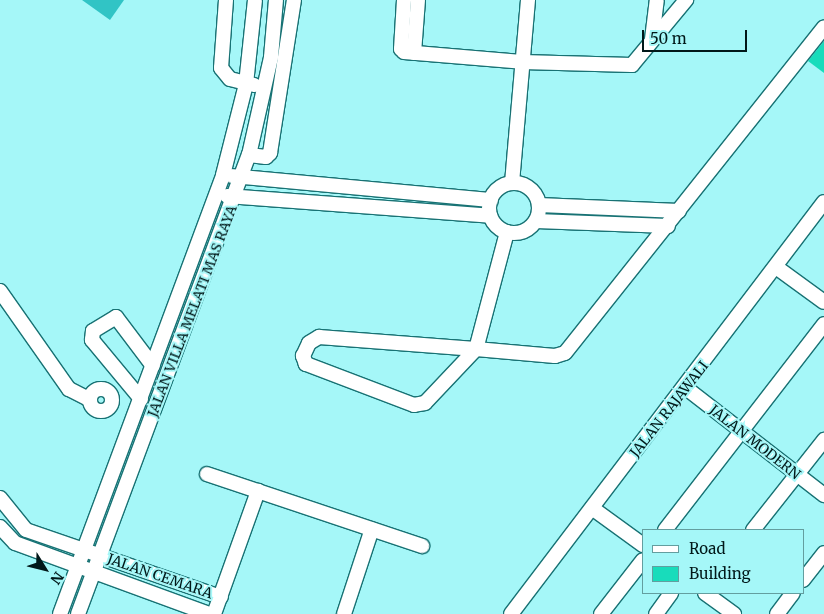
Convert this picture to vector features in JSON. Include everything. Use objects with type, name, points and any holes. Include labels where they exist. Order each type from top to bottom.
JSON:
[{"type":"street","points":[[226,0],[221,68],[230,79],[246,84],[283,87]]},
{"type":"street","name":"JALAN VILLA MELATI MAS RAYA","points":[[60,614],[217,194],[246,84],[255,0]]},
{"type":"street","points":[[404,0],[400,49],[414,53],[522,62],[632,65],[642,58],[652,40],[686,0]]},
{"type":"street","points":[[414,53],[418,0]]},
{"type":"street","points":[[512,183],[528,0]]},
{"type":"street","points":[[652,40],[656,0]]},
{"type":"street","points":[[249,155],[268,156],[283,87],[294,2],[276,2]]},
{"type":"street","name":"JALAN VILLA MELATI MAS RAYA","points":[[78,614],[235,198],[249,155],[266,86],[276,2]]},
{"type":"street","points":[[508,232],[476,349],[419,405],[306,364],[303,356],[309,343],[319,337],[476,349],[555,356],[565,353],[668,226],[824,26]]},
{"type":"street","points":[[223,175],[491,200]]},
{"type":"street","points":[[217,194],[235,198],[490,216],[508,232],[524,232],[536,221],[539,205],[532,190],[512,183],[501,187],[491,200],[490,216]]},
{"type":"street","name":"JALAN RAJAWALI","points":[[511,614],[686,388],[824,202]]},
{"type":"street","points":[[539,205],[679,211]]},
{"type":"street","points":[[536,221],[668,226]]},
{"type":"street","points":[[776,267],[824,302]]},
{"type":"street","points":[[0,291],[69,389],[89,399]]},
{"type":"street","points":[[141,399],[92,340],[93,331],[116,317],[153,366]]},
{"type":"street","points":[[666,529],[824,324]]},
{"type":"street","name":"JALAN MODERN","points":[[686,388],[824,495]]},
{"type":"street","points":[[754,529],[824,440]]},
{"type":"street","points":[[207,474],[422,546]]},
{"type":"street","points":[[214,614],[258,491]]},
{"type":"street","name":"JALAN CEMARA","points":[[0,498],[26,530],[220,597]]},
{"type":"street","points":[[592,508],[642,544]]},
{"type":"street","name":"JALAN CEMARA","points":[[0,527],[15,543],[209,614]]},
{"type":"street","points":[[344,614],[372,529]]},
{"type":"street","points":[[804,579],[824,553]]},
{"type":"street","points":[[601,614],[642,561]]},
{"type":"street","points":[[656,614],[670,594]]},
{"type":"street","points":[[706,594],[734,614]]},
{"type":"street","points":[[776,614],[792,594]]},
{"type":"water","points":[[82,0],[124,0],[110,20]]},
{"type":"building","points":[[824,41],[824,73],[808,61]]}]
